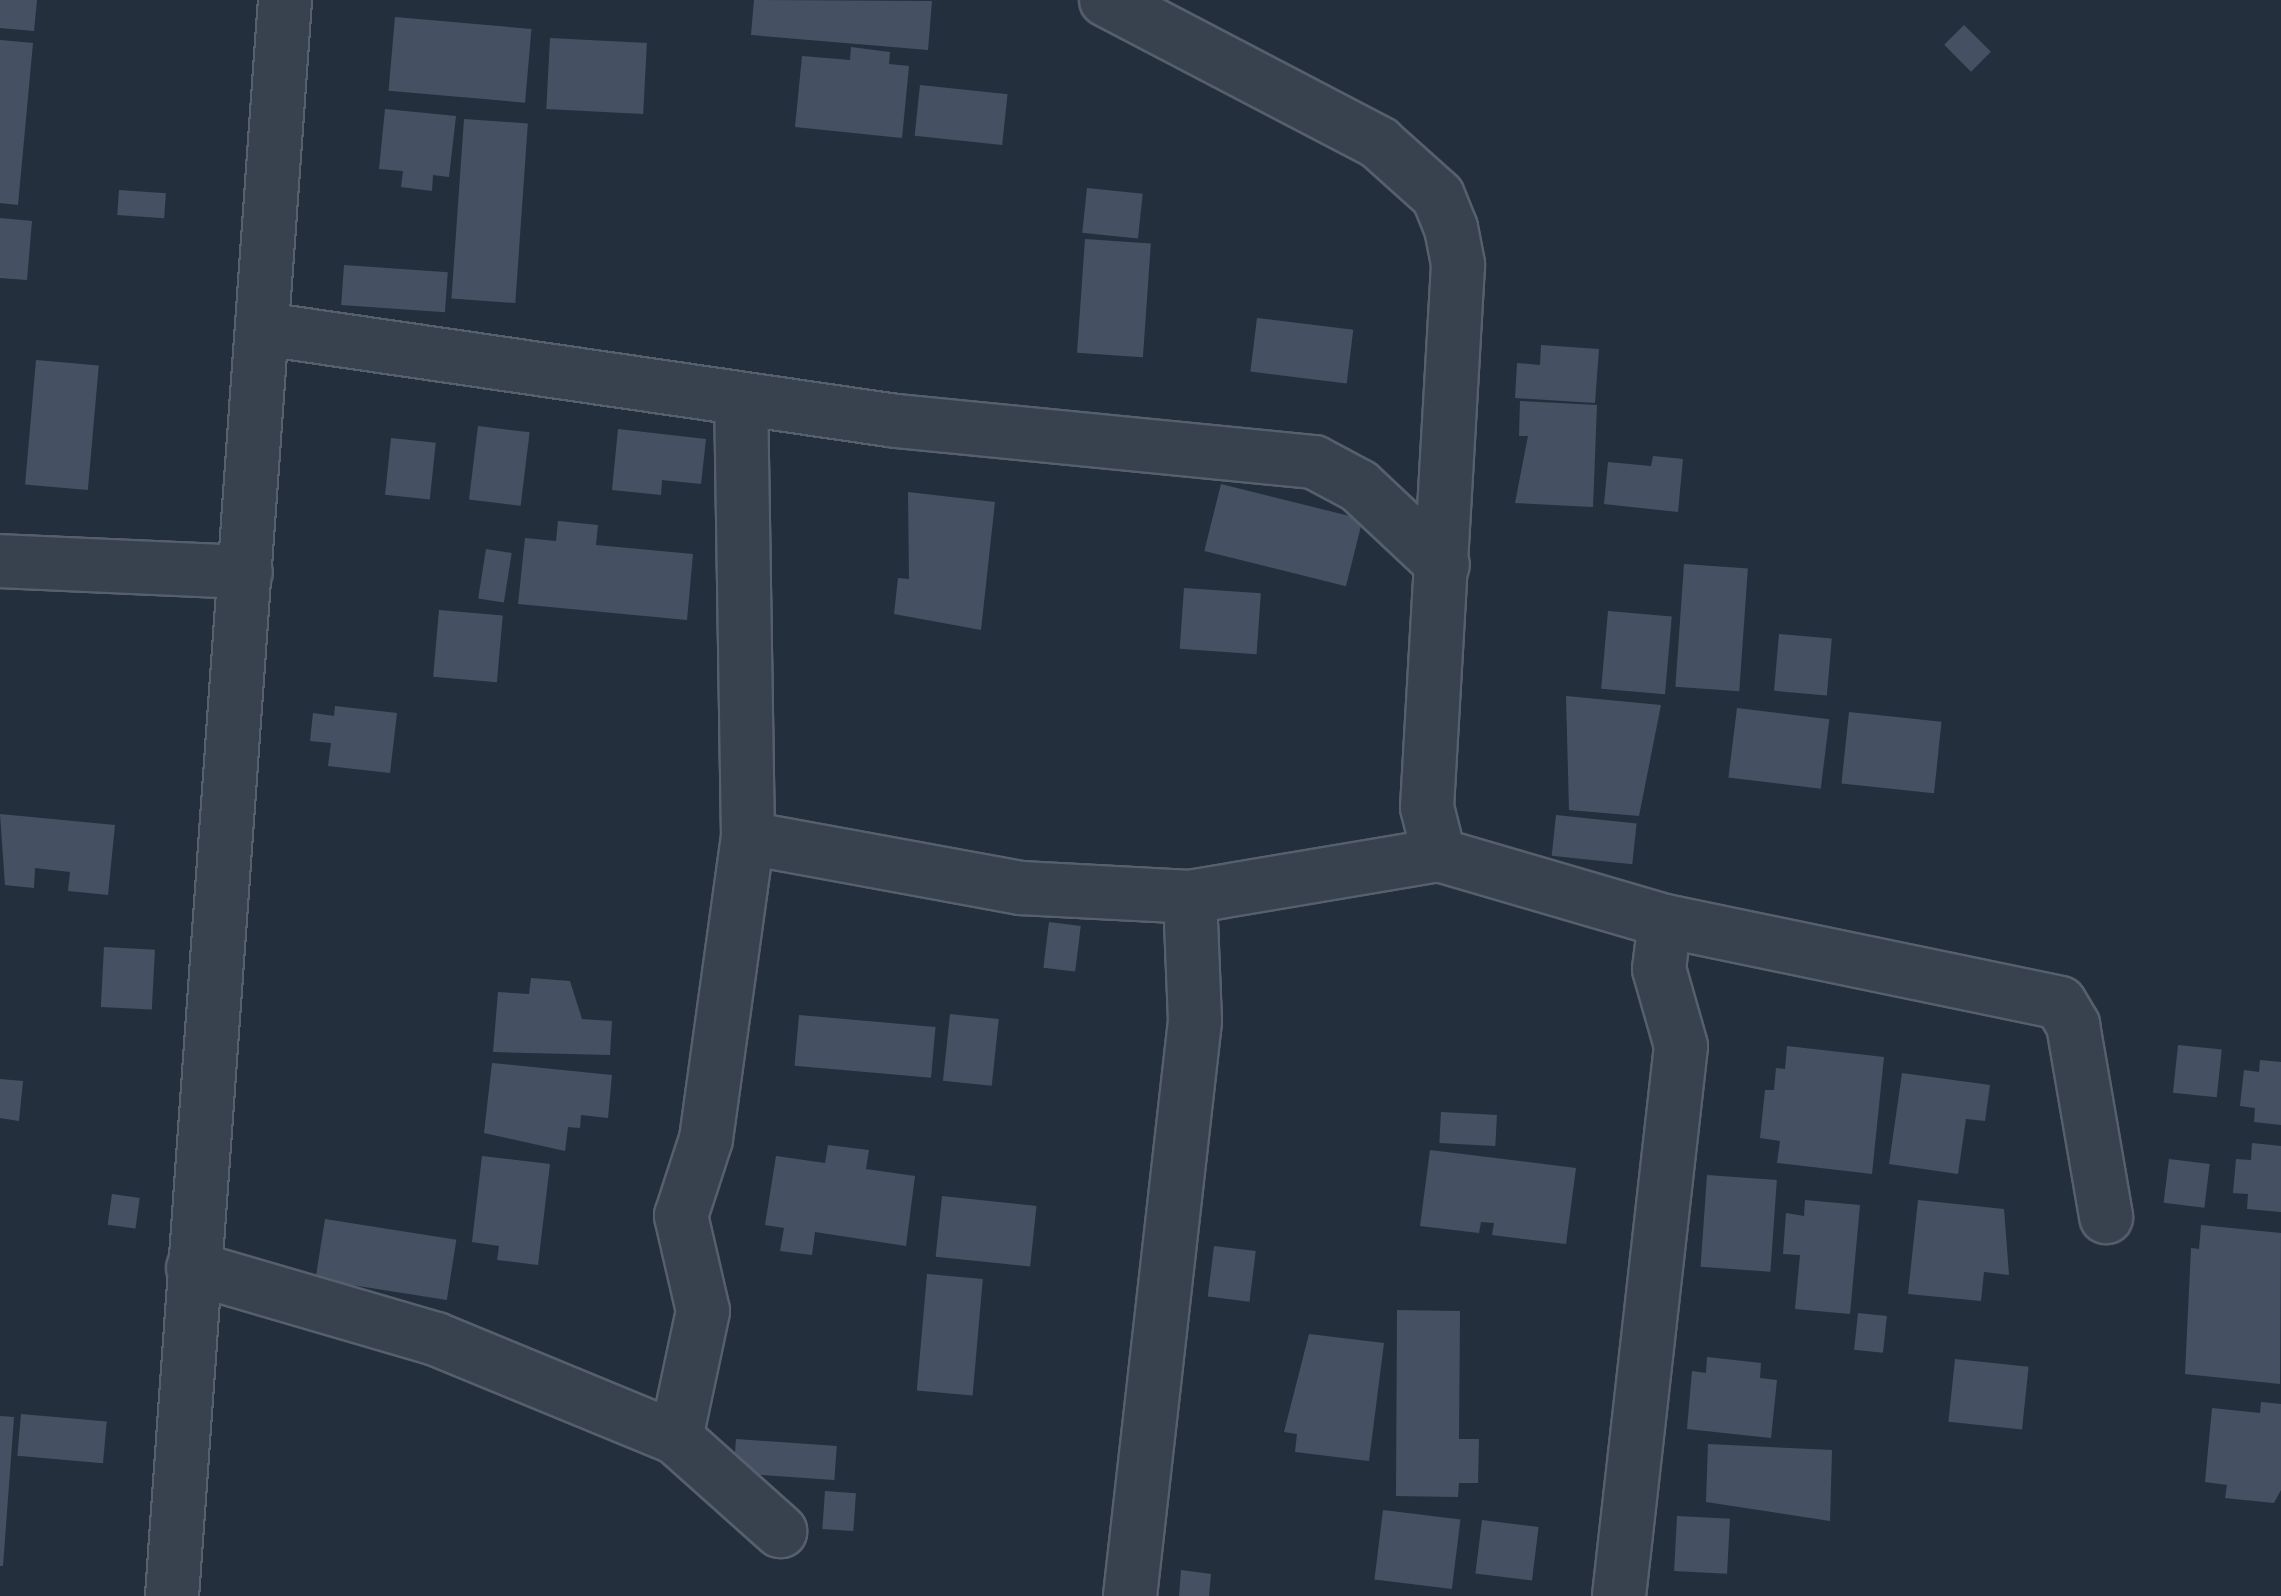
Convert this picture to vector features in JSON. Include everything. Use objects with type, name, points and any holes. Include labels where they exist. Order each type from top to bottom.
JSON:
[{"type":"street","points":[[172,1596],[286,0]]},
{"type":"street","points":[[1106,0],[1380,143],[1438,196],[1458,265],[1427,807],[1439,855]]},
{"type":"street","points":[[264,330],[741,399],[1314,462],[1360,486],[1443,565]]},
{"type":"street","points":[[676,1438],[703,1311],[681,1216],[706,1139],[748,838],[741,399]]},
{"type":"street","points":[[0,560],[246,572]]},
{"type":"street","points":[[748,838],[1021,888],[1190,896],[1439,855],[1665,921],[2060,1003],[2073,1024],[2106,1218]]},
{"type":"street","points":[[1130,1596],[1195,1021],[1190,896]]},
{"type":"street","points":[[1619,1596],[1681,1046],[1659,968],[1665,921]]},
{"type":"street","points":[[193,1268],[436,1339],[676,1438],[780,1531]]},
{"type":"building","points":[[0,0],[37,0],[34,31],[0,28]]},
{"type":"building","points":[[754,0],[932,1],[928,50],[751,35]]},
{"type":"building","points":[[395,17],[531,29],[525,103],[389,91]]},
{"type":"building","points":[[1964,25],[1991,52],[1971,72],[1944,45]]},
{"type":"building","points":[[550,38],[647,43],[643,114],[546,109]]},
{"type":"building","points":[[0,40],[33,43],[18,205],[0,203]]},
{"type":"building","points":[[851,47],[890,52],[889,64],[909,66],[902,138],[795,127],[802,56],[850,60]]},
{"type":"building","points":[[920,85],[1008,94],[1002,145],[915,136]]},
{"type":"building","points":[[385,109],[456,116],[449,177],[433,175],[432,191],[401,187],[403,171],[379,169]]},
{"type":"building","points":[[464,119],[528,123],[515,303],[451,299]]},
{"type":"building","points":[[1087,188],[1143,194],[1138,239],[1082,233]]},
{"type":"building","points":[[119,190],[166,193],[164,218],[117,215]]},
{"type":"building","points":[[0,218],[32,221],[27,280],[0,278]]},
{"type":"building","points":[[1085,239],[1151,244],[1143,357],[1077,353]]},
{"type":"building","points":[[344,265],[448,272],[445,312],[341,305]]},
{"type":"building","points":[[1257,318],[1353,330],[1347,383],[1250,372]]},
{"type":"building","points":[[1541,345],[1599,349],[1595,403],[1515,398],[1517,363],[1540,365]]},
{"type":"building","points":[[36,360],[99,365],[88,490],[25,485]]},
{"type":"building","points":[[1520,401],[1597,405],[1593,507],[1515,503],[1528,436],[1519,436]]},
{"type":"building","points":[[478,426],[530,432],[521,506],[469,499]]},
{"type":"building","points":[[618,429],[706,439],[701,484],[662,480],[661,495],[612,490]]},
{"type":"building","points":[[391,438],[436,443],[430,499],[385,495]]},
{"type":"building","points":[[1653,456],[1683,459],[1678,512],[1604,504],[1608,462],[1651,466]]},
{"type":"building","points":[[1221,484],[1363,519],[1346,586],[1204,551]]},
{"type":"building","points":[[908,492],[995,502],[981,630],[894,614],[898,578],[909,579]]},
{"type":"building","points":[[558,521],[598,525],[596,545],[693,554],[687,620],[518,604],[525,538],[556,541]]},
{"type":"building","points":[[486,549],[512,553],[504,602],[478,598]]},
{"type":"building","points":[[1684,564],[1748,568],[1739,691],[1675,687]]},
{"type":"building","points":[[1184,588],[1261,593],[1257,654],[1180,649]]},
{"type":"building","points":[[439,610],[503,616],[497,682],[433,677]]},
{"type":"building","points":[[1608,611],[1672,617],[1665,694],[1601,689]]},
{"type":"building","points":[[1779,634],[1832,639],[1827,695],[1774,691]]},
{"type":"building","points":[[1566,696],[1661,705],[1639,816],[1569,810]]},
{"type":"building","points":[[335,706],[397,713],[390,773],[328,766],[331,743],[310,741],[313,713],[334,716]]},
{"type":"building","points":[[1737,708],[1829,719],[1821,789],[1728,777]]},
{"type":"building","points":[[1849,712],[1941,722],[1934,793],[1841,784]]},
{"type":"building","points":[[0,814],[115,825],[108,895],[68,891],[70,872],[35,868],[34,888],[5,885]]},
{"type":"building","points":[[1556,815],[1637,823],[1632,864],[1552,856]]},
{"type":"building","points":[[1049,922],[1081,926],[1075,972],[1043,968]]},
{"type":"building","points":[[104,947],[155,950],[152,1010],[101,1007]]},
{"type":"building","points":[[531,978],[570,981],[582,1019],[612,1021],[610,1055],[493,1052],[498,992],[529,994]]},
{"type":"building","points":[[950,1014],[999,1019],[992,1086],[943,1081]]},
{"type":"building","points":[[799,1015],[935,1027],[931,1078],[795,1066]]},
{"type":"building","points":[[2178,1045],[2222,1050],[2217,1097],[2173,1093]]},
{"type":"building","points":[[1787,1046],[1884,1057],[1872,1174],[1777,1163],[1780,1141],[1760,1138],[1765,1090],[1774,1090],[1776,1068],[1785,1069]]},
{"type":"building","points":[[2260,1060],[2281,1062],[2281,1125],[2254,1122],[2255,1108],[2240,1106],[2244,1070],[2259,1072]]},
{"type":"building","points":[[492,1063],[612,1075],[608,1118],[581,1115],[580,1128],[568,1127],[565,1151],[484,1133]]},
{"type":"building","points":[[1902,1073],[1990,1085],[1985,1121],[1966,1119],[1958,1174],[1889,1164]]},
{"type":"building","points":[[0,1079],[23,1081],[19,1121],[0,1118]]},
{"type":"building","points":[[1441,1112],[1497,1115],[1495,1146],[1439,1143]]},
{"type":"building","points":[[2252,1143],[2281,1146],[2281,1212],[2247,1209],[2248,1194],[2233,1193],[2236,1159],[2251,1160]]},
{"type":"building","points":[[828,1145],[869,1150],[866,1169],[915,1176],[906,1246],[815,1232],[812,1255],[780,1251],[784,1228],[765,1225],[776,1156],[825,1163]]},
{"type":"building","points":[[1430,1150],[1576,1168],[1566,1244],[1492,1235],[1494,1223],[1481,1222],[1479,1233],[1420,1226]]},
{"type":"building","points":[[482,1156],[550,1164],[538,1265],[497,1260],[499,1246],[472,1242]]},
{"type":"building","points":[[2169,1159],[2210,1164],[2204,1208],[2164,1203]]},
{"type":"building","points":[[1707,1175],[1777,1180],[1770,1272],[1701,1267]]},
{"type":"building","points":[[112,1194],[140,1198],[135,1229],[108,1225]]},
{"type":"building","points":[[942,1196],[1036,1206],[1030,1267],[936,1257]]},
{"type":"building","points":[[1805,1200],[1860,1205],[1850,1314],[1795,1309],[1800,1255],[1783,1254],[1786,1213],[1804,1216]]},
{"type":"building","points":[[1918,1200],[2004,1209],[2009,1275],[1984,1272],[1981,1301],[1908,1294]]},
{"type":"building","points":[[325,1219],[456,1240],[447,1300],[315,1279]]},
{"type":"building","points":[[2201,1225],[2281,1233],[2280,1384],[2185,1374],[2191,1248],[2199,1249]]},
{"type":"building","points":[[1214,1246],[1256,1251],[1249,1302],[1208,1297]]},
{"type":"building","points":[[927,1274],[983,1279],[973,1395],[917,1391]]},
{"type":"building","points":[[1397,1310],[1460,1311],[1459,1439],[1479,1439],[1478,1483],[1459,1483],[1458,1497],[1396,1496]]},
{"type":"building","points":[[1858,1313],[1887,1316],[1883,1353],[1854,1350]]},
{"type":"building","points":[[1309,1334],[1384,1343],[1369,1461],[1295,1452],[1297,1434],[1284,1432]]},
{"type":"building","points":[[1707,1357],[1761,1363],[1760,1378],[1777,1380],[1771,1438],[1687,1429],[1692,1371],[1706,1373]]},
{"type":"building","points":[[1955,1359],[2029,1367],[2022,1429],[1948,1422]]},
{"type":"building","points":[[2261,1402],[2281,1404],[2281,1490],[2274,1503],[2225,1498],[2227,1485],[2205,1482],[2212,1408],[2260,1413]]},
{"type":"building","points":[[21,1414],[107,1421],[103,1463],[17,1456]]},
{"type":"building","points":[[0,1416],[14,1417],[3,1566],[0,1566]]},
{"type":"building","points":[[736,1439],[837,1446],[834,1480],[734,1473]]},
{"type":"building","points":[[1708,1444],[1832,1450],[1830,1521],[1706,1502]]},
{"type":"building","points":[[825,1491],[856,1493],[853,1531],[822,1529]]},
{"type":"building","points":[[1383,1510],[1460,1520],[1452,1589],[1374,1579]]},
{"type":"building","points":[[1677,1516],[1730,1519],[1727,1574],[1674,1571]]},
{"type":"building","points":[[1482,1520],[1539,1527],[1532,1581],[1475,1574]]},
{"type":"building","points":[[1181,1570],[1211,1574],[1209,1596],[1179,1596]]}]
